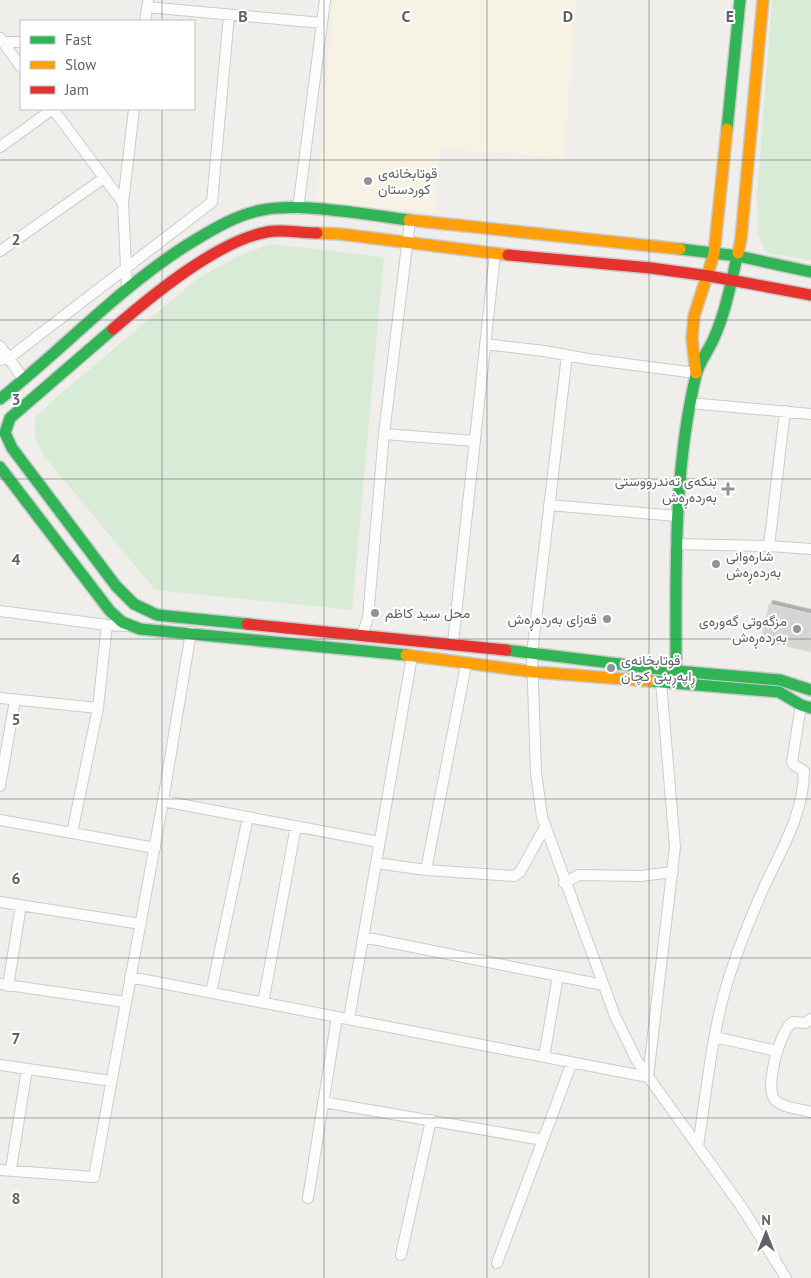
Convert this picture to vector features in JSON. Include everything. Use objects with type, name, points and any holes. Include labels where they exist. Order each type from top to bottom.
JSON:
[{"type":"main road","points":[[696,373],[692,339],[694,316],[709,276],[714,254],[740,0]]},
{"type":"main road","points":[[676,670],[676,544],[681,462],[696,373],[714,338],[738,256],[763,0]]},
{"type":"main road","points":[[0,399],[127,289],[165,259],[215,227],[262,210],[298,209],[738,256],[811,272]]},
{"type":"main road","points":[[811,295],[709,276],[495,254],[340,234],[267,232],[225,247],[178,278],[128,318],[3,426],[3,440],[116,586],[129,600],[145,610],[169,618],[454,643],[532,654],[780,680],[811,690]]},
{"type":"main road","points":[[0,467],[110,611],[130,626],[140,629],[191,632],[412,656],[466,665],[534,672],[780,692],[806,707]]},
{"type":"street","points":[[298,209],[325,0]]},
{"type":"street","points":[[145,20],[148,3],[229,15],[322,24]]},
{"type":"street","points":[[4,359],[125,270],[212,202],[229,15]]},
{"type":"street","points":[[0,40],[20,42]]},
{"type":"street","points":[[0,40],[20,66]]},
{"type":"street","points":[[0,147],[52,110]]},
{"type":"street","points":[[54,110],[124,203]]},
{"type":"street","points":[[127,289],[124,203],[134,110]]},
{"type":"street","points":[[0,251],[104,178]]},
{"type":"street","points":[[362,634],[368,618],[384,434],[410,221]]},
{"type":"street","points":[[454,643],[495,254]]},
{"type":"street","points":[[485,344],[696,373]]},
{"type":"street","points":[[0,346],[4,359],[24,380]]},
{"type":"street","points":[[566,355],[532,654],[536,772],[545,828],[615,1016],[633,1054],[743,1209],[786,1278]]},
{"type":"street","points":[[690,403],[785,410],[811,414]]},
{"type":"street","points":[[769,546],[785,410]]},
{"type":"street","points":[[384,434],[475,441]]},
{"type":"street","points":[[549,505],[677,516]]},
{"type":"street","points":[[676,544],[811,549]]},
{"type":"street","points":[[0,611],[107,625],[130,626]]},
{"type":"street","points":[[72,833],[98,708],[107,625]]},
{"type":"street","points":[[0,1170],[11,1169],[94,1177],[125,1002],[164,801],[191,632]]},
{"type":"street","points":[[348,1019],[412,656]]},
{"type":"street","points":[[426,870],[466,665]]},
{"type":"street","points":[[648,1077],[675,847],[662,682]]},
{"type":"street","points":[[0,698],[98,708]]},
{"type":"street","points":[[0,786],[15,700]]},
{"type":"street","points":[[698,1146],[715,1037],[724,994],[738,952],[762,893],[787,842],[797,815],[804,771],[792,762],[806,707]]},
{"type":"street","points":[[164,801],[379,842]]},
{"type":"street","points":[[211,993],[248,817]]},
{"type":"street","points":[[0,820],[155,848]]},
{"type":"street","points":[[263,1003],[296,826]]},
{"type":"street","points":[[376,863],[426,870],[514,876],[520,872],[545,828]]},
{"type":"street","points":[[564,883],[579,875],[640,876],[672,872]]},
{"type":"street","points":[[0,902],[141,924]]},
{"type":"street","points":[[21,905],[4,985],[125,1002]]},
{"type":"street","points":[[363,936],[603,985]]},
{"type":"street","points":[[544,1057],[558,976]]},
{"type":"street","points":[[130,977],[648,1077]]},
{"type":"street","points":[[308,1198],[337,1017]]},
{"type":"street","points":[[811,1019],[807,1022],[790,1023],[777,1050],[770,1086],[773,1098],[778,1103],[811,1112]]},
{"type":"street","points":[[715,1037],[777,1050]]},
{"type":"street","points":[[497,1263],[572,1062]]},
{"type":"street","points":[[0,1065],[111,1081]]},
{"type":"street","points":[[11,1169],[27,1069]]},
{"type":"street","points":[[324,1102],[543,1140]]},
{"type":"street","points":[[401,1255],[431,1120]]},
{"type":"shaded area","points":[[333,0],[576,0],[564,158],[440,148],[435,212],[317,203]]},
{"type":"green space","points":[[772,0],[811,0],[811,260],[766,253],[758,235],[757,195]]},
{"type":"green space","points":[[270,244],[384,257],[352,610],[155,590],[43,455],[35,436],[35,418],[53,400],[197,279],[234,258]]},
{"type":"building","points":[[769,604],[811,614],[811,652],[761,640]]},
{"type":"traffic: fast","points":[[727,129],[740,0]]},
{"type":"traffic: fast","points":[[0,399],[114,300],[162,262],[187,245],[232,220],[252,212],[295,207],[335,210],[409,220]]},
{"type":"traffic: fast","points":[[680,249],[738,256],[811,272]]},
{"type":"traffic: fast","points":[[676,671],[677,522],[683,448],[697,370],[714,338],[722,317],[738,253]]},
{"type":"traffic: fast","points":[[113,329],[10,418],[5,433],[12,448],[116,586],[134,604],[157,615],[247,624]]},
{"type":"traffic: fast","points":[[0,467],[110,611],[122,622],[140,629],[406,655]]},
{"type":"traffic: fast","points":[[506,650],[676,671],[780,680],[811,690]]},
{"type":"traffic: fast","points":[[650,681],[779,692],[801,705],[811,708]]},
{"type":"traffic: slow","points":[[738,253],[741,239],[763,0]]},
{"type":"traffic: slow","points":[[696,373],[692,339],[694,316],[714,254],[727,129]]},
{"type":"traffic: slow","points":[[409,220],[680,249]]},
{"type":"traffic: slow","points":[[317,233],[340,234],[508,255]]},
{"type":"traffic: slow","points":[[406,655],[534,672],[650,681]]},
{"type":"traffic: jam","points":[[113,329],[185,272],[227,246],[248,237],[273,231],[317,233]]},
{"type":"traffic: jam","points":[[508,255],[651,268],[709,276],[811,295]]},
{"type":"traffic: jam","points":[[247,624],[506,650]]},
{"type":"place","name":"قوتابخانەی کوردستان","points":[[368,181]]},
{"type":"place","name":"بنکەی تەندرووستی بەردەڕەش","points":[[728,489]]},
{"type":"place","name":"شارەوانی بەردەڕەش","points":[[716,564]]},
{"type":"place","name":"محل سيد كاظم","points":[[375,613]]},
{"type":"place","name":"قەزای بەردەڕەش","points":[[607,619]]},
{"type":"place","name":"مزگەوتی گەورەی بەردەڕەش","points":[[797,629]]},
{"type":"place","name":"قوتابخانەی ڕاپەڕینی کچان","points":[[611,668]]}]
